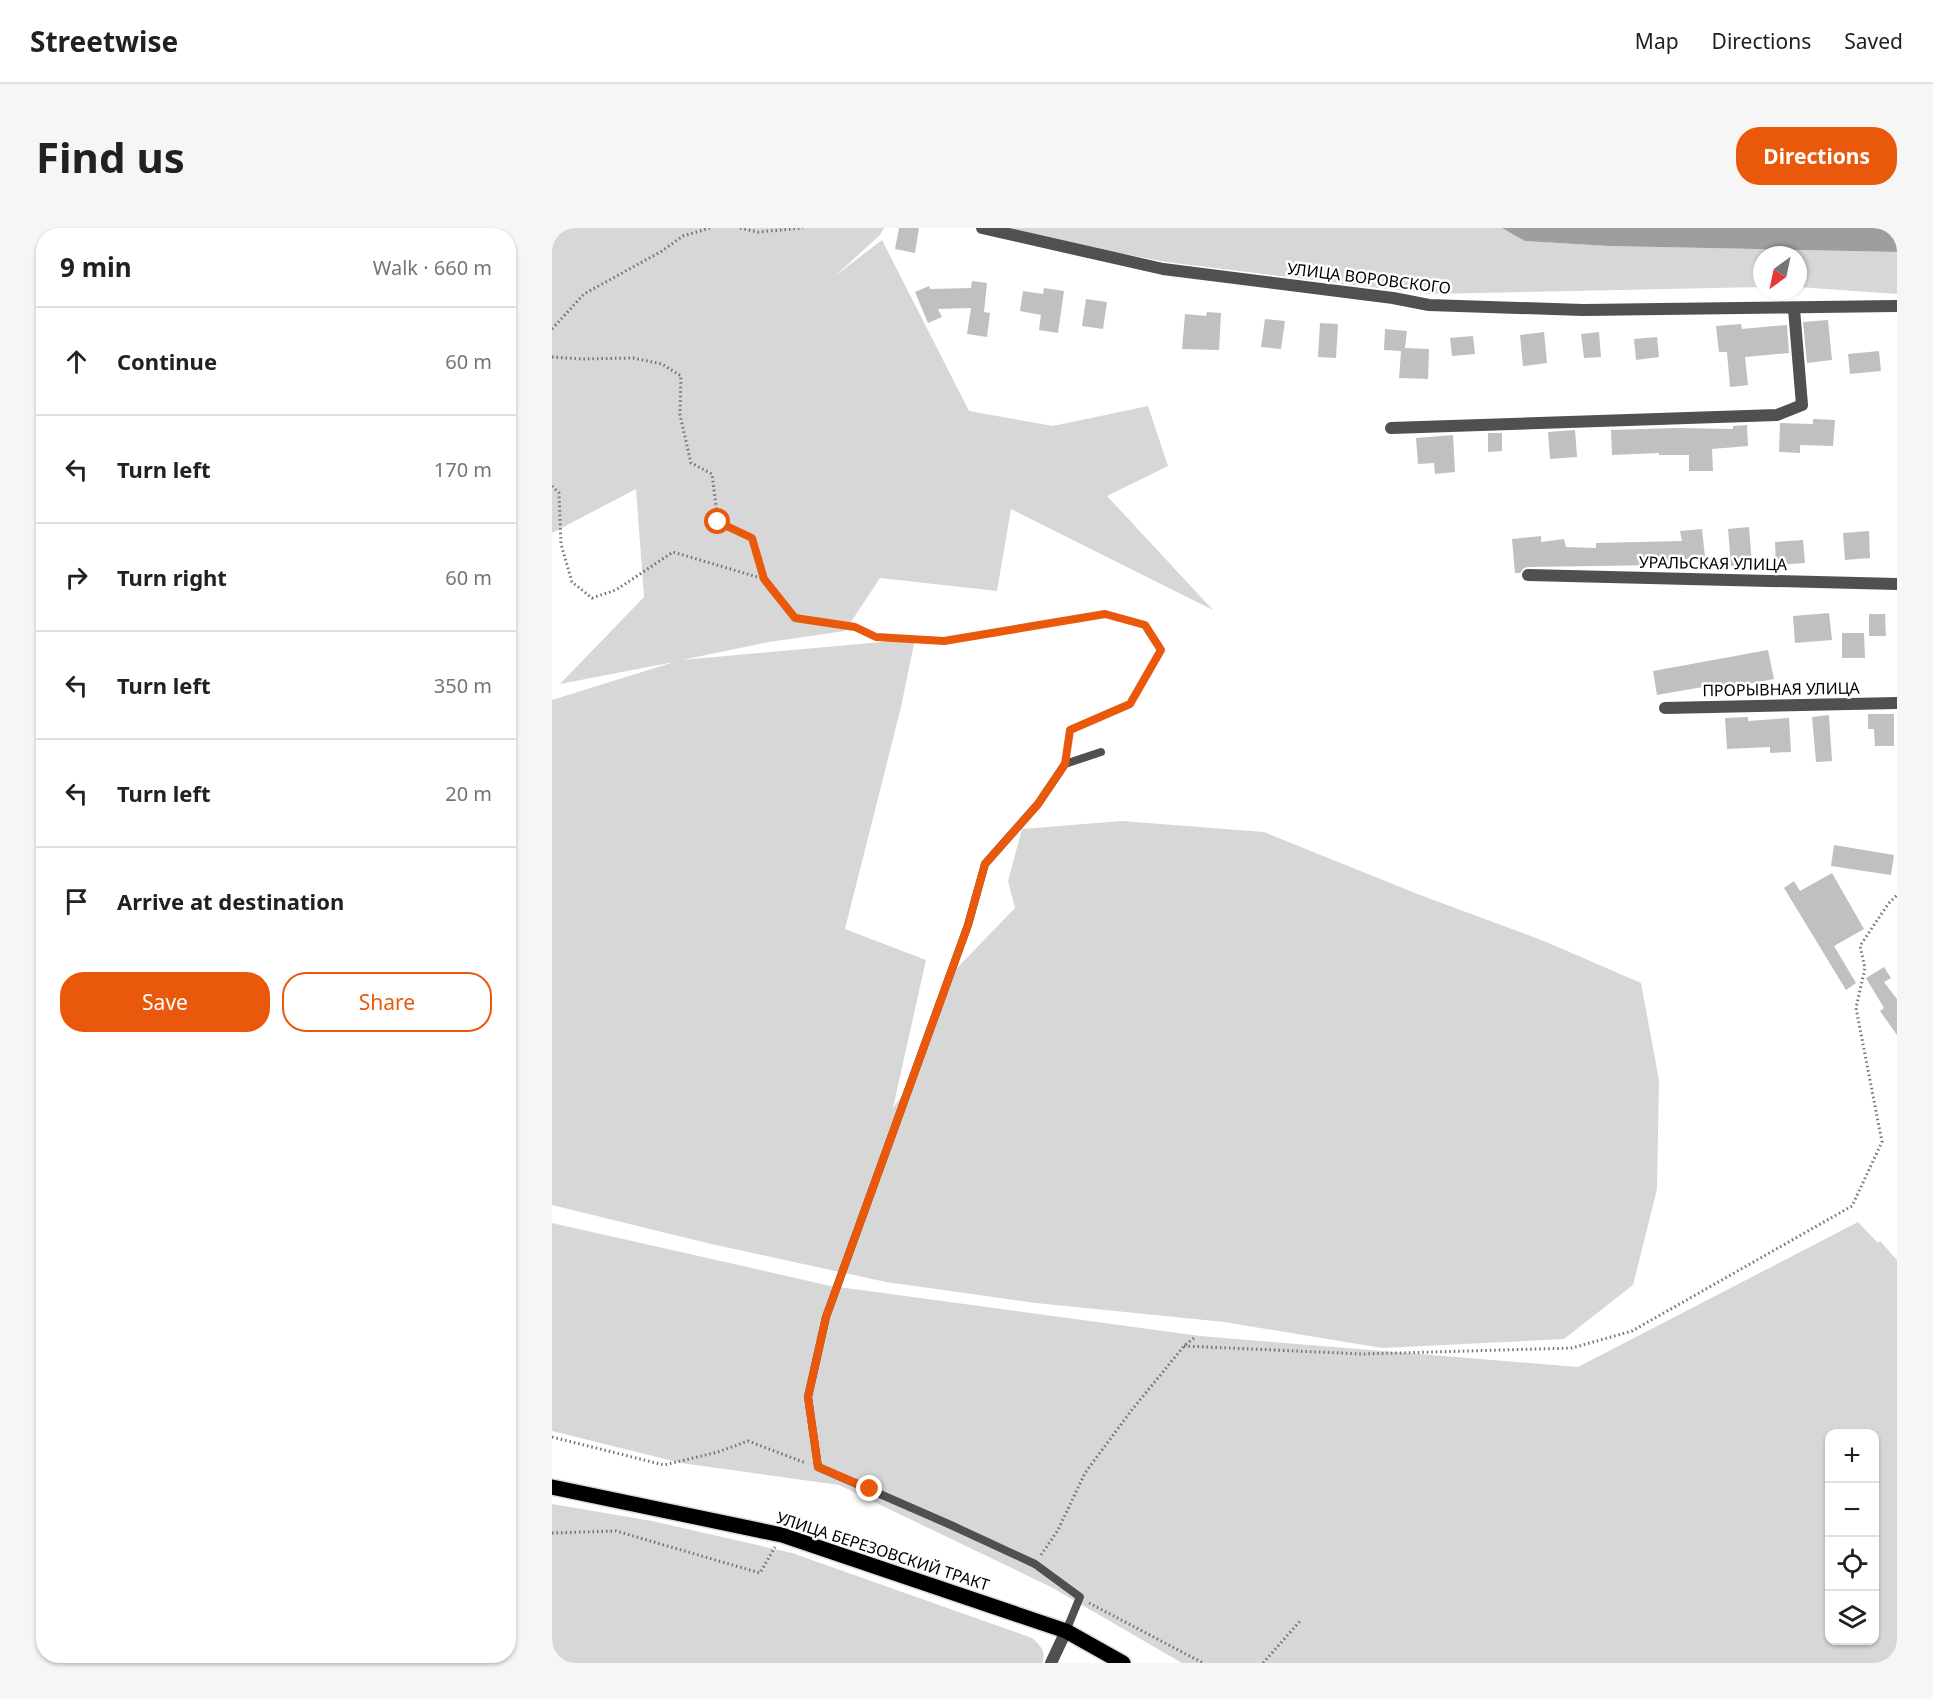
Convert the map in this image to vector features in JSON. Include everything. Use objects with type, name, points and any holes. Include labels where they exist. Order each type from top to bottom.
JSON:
[{"type":"main road","name":"УЛИЦА БЕРЕЗОВСКИЙ ТРАКТ","points":[[552,1487],[782,1535],[1066,1631],[1124,1663]]},
{"type":"street","name":"УЛИЦА ВОРОВСКОГО","points":[[982,228],[1163,269],[1393,298],[1429,305],[1583,310],[1897,306]]},
{"type":"street","points":[[1391,428],[1777,415],[1802,405],[1794,309]]},
{"type":"street","name":"УРАЛЬСКАЯ УЛИЦА","points":[[1528,576],[1897,584]]},
{"type":"street","name":"ПРОРЫВНАЯ УЛИЦА","points":[[1665,708],[1897,703]]},
{"type":"street","points":[[1051,1663],[1066,1631]]},
{"type":"lane","points":[[1066,1631],[1080,1597],[1035,1564],[818,1467],[808,1397],[826,1317],[968,925],[985,864],[1038,804],[1065,764],[1101,752]]},
{"type":"path","points":[[552,329],[584,294],[662,251],[683,236],[710,228]]},
{"type":"path","points":[[740,228],[758,232],[803,228]]},
{"type":"path","points":[[552,357],[633,358],[662,364],[681,376],[680,415],[691,463],[712,474],[718,522],[752,538],[764,579],[795,618],[855,627],[876,637],[944,641],[1105,614],[1145,625],[1161,650],[1130,704],[1070,730],[1065,764]]},
{"type":"path","points":[[552,486],[559,493],[561,544],[572,582],[592,598],[616,590],[673,552],[764,579]]},
{"type":"path","points":[[1184,1346],[1364,1354],[1572,1348],[1632,1331],[1852,1206],[1882,1142],[1856,1008],[1865,968],[1860,946],[1888,904],[1897,895]]},
{"type":"path","points":[[1035,1564],[1058,1530],[1085,1473],[1131,1411],[1184,1346],[1194,1338]]},
{"type":"path","points":[[552,1437],[664,1465],[718,1452],[748,1440],[818,1467]]},
{"type":"path","points":[[552,1533],[616,1531],[760,1573],[782,1535]]},
{"type":"path","points":[[1080,1597],[1096,1608],[1203,1663]]},
{"type":"path","points":[[1263,1663],[1301,1620]]},
{"type":"shaded area","points":[[552,228],[884,228],[880,235],[835,276],[882,240],[969,411],[1053,426],[1148,406],[1168,466],[1107,496],[1213,610],[1011,509],[997,591],[880,578],[845,631],[769,642],[682,660],[915,639],[901,707],[845,929],[926,960],[893,1108],[912,1082],[956,969],[1015,908],[1008,881],[1022,829],[1122,821],[1264,832],[1420,895],[1544,941],[1641,983],[1659,1080],[1657,1189],[1633,1285],[1564,1339],[1382,1348],[1224,1322],[1036,1303],[886,1282],[707,1243],[552,1205],[552,700],[674,662],[560,684],[644,597],[636,489],[552,533]]},
{"type":"shaded area","points":[[989,228],[1502,228],[1526,241],[1609,246],[1753,249],[1753,287],[1429,294],[1166,262]]},
{"type":"shaded area","points":[[1502,228],[1897,228],[1897,252],[1807,250],[1807,246],[1753,246],[1753,249],[1609,246],[1525,241]]},
{"type":"shaded area","points":[[1807,250],[1897,252],[1897,294],[1807,288]]},
{"type":"shaded area","points":[[1858,1222],[1897,1260],[1897,1663],[1182,1663],[1051,1587],[839,1485],[681,1463],[552,1431],[552,1223],[831,1286],[1200,1336],[1578,1367]]},
{"type":"shaded area","points":[[552,1504],[652,1521],[792,1553],[1032,1638],[1042,1649],[1044,1655],[1042,1663],[552,1663]]},
{"type":"building","points":[[899,228],[919,228],[915,253],[895,249]]},
{"type":"building","points":[[972,281],[987,283],[984,312],[990,313],[987,337],[967,334],[971,308],[938,309],[942,317],[928,323],[915,292],[929,286],[930,289],[971,288]]},
{"type":"building","points":[[1044,288],[1064,291],[1058,333],[1039,330],[1041,315],[1020,311],[1023,291],[1043,294]]},
{"type":"building","points":[[1086,299],[1107,302],[1103,329],[1082,326]]},
{"type":"building","points":[[1207,312],[1221,313],[1219,350],[1182,349],[1185,314],[1206,316]]},
{"type":"building","points":[[1265,319],[1285,321],[1281,349],[1261,347]]},
{"type":"building","points":[[1828,320],[1832,360],[1807,363],[1803,322]]},
{"type":"building","points":[[1320,323],[1338,324],[1336,358],[1318,357]]},
{"type":"building","points":[[1741,324],[1742,329],[1787,325],[1789,353],[1745,357],[1748,385],[1730,387],[1727,352],[1719,352],[1716,326]]},
{"type":"building","points":[[1385,329],[1407,331],[1405,348],[1429,349],[1428,379],[1399,378],[1401,351],[1384,350]]},
{"type":"building","points":[[1544,332],[1547,363],[1523,366],[1520,335]]},
{"type":"building","points":[[1599,332],[1601,357],[1584,358],[1581,334]]},
{"type":"building","points":[[1473,336],[1475,354],[1452,356],[1450,338]]},
{"type":"building","points":[[1657,337],[1659,357],[1636,360],[1634,339]]},
{"type":"building","points":[[1879,351],[1881,371],[1850,374],[1848,354]]},
{"type":"building","points":[[1813,419],[1835,420],[1833,446],[1800,445],[1800,453],[1779,452],[1780,423],[1813,424]]},
{"type":"building","points":[[1747,425],[1748,446],[1712,449],[1713,471],[1689,471],[1689,455],[1659,455],[1659,453],[1612,455],[1611,430],[1733,429],[1733,426]]},
{"type":"building","points":[[1575,430],[1577,457],[1550,459],[1548,432]]},
{"type":"building","points":[[1488,433],[1502,433],[1502,451],[1488,452]]},
{"type":"building","points":[[1453,435],[1455,472],[1435,474],[1434,463],[1418,464],[1416,438]]},
{"type":"building","points":[[1749,527],[1752,565],[1731,566],[1728,529]]},
{"type":"building","points":[[1702,529],[1705,557],[1662,562],[1662,565],[1528,567],[1520,573],[1515,573],[1512,539],[1541,536],[1541,542],[1564,539],[1566,547],[1596,548],[1596,543],[1682,541],[1680,531]]},
{"type":"building","points":[[1869,531],[1870,558],[1845,560],[1843,533]]},
{"type":"building","points":[[1803,540],[1805,563],[1776,565],[1775,542]]},
{"type":"building","points":[[1829,613],[1832,640],[1795,643],[1793,616]]},
{"type":"building","points":[[1869,614],[1885,614],[1886,636],[1869,636]]},
{"type":"building","points":[[1842,633],[1864,633],[1865,658],[1842,658]]},
{"type":"building","points":[[1768,650],[1774,679],[1721,689],[1720,684],[1657,695],[1653,671]]},
{"type":"building","points":[[1868,714],[1894,714],[1894,746],[1875,746],[1874,729],[1868,729]]},
{"type":"building","points":[[1829,715],[1832,761],[1816,762],[1812,717]]},
{"type":"building","points":[[1748,717],[1748,721],[1789,718],[1791,752],[1770,753],[1770,747],[1727,749],[1725,718]]},
{"type":"building","points":[[1834,845],[1894,855],[1891,875],[1831,866]]},
{"type":"building","points":[[1832,873],[1864,929],[1834,946],[1856,983],[1846,990],[1784,888],[1794,881],[1800,891]]},
{"type":"building","points":[[1884,967],[1891,978],[1884,982],[1897,999],[1897,1035],[1880,1011],[1884,1008],[1866,978]]},
{"type":"route","points":[[718,522],[752,538],[764,579],[795,618],[855,627],[876,637],[944,641],[1105,614],[1145,625],[1161,650],[1130,704],[1070,730],[1065,764],[1038,804],[985,864],[968,925],[826,1317],[808,1397],[818,1467],[870,1489]]}]
